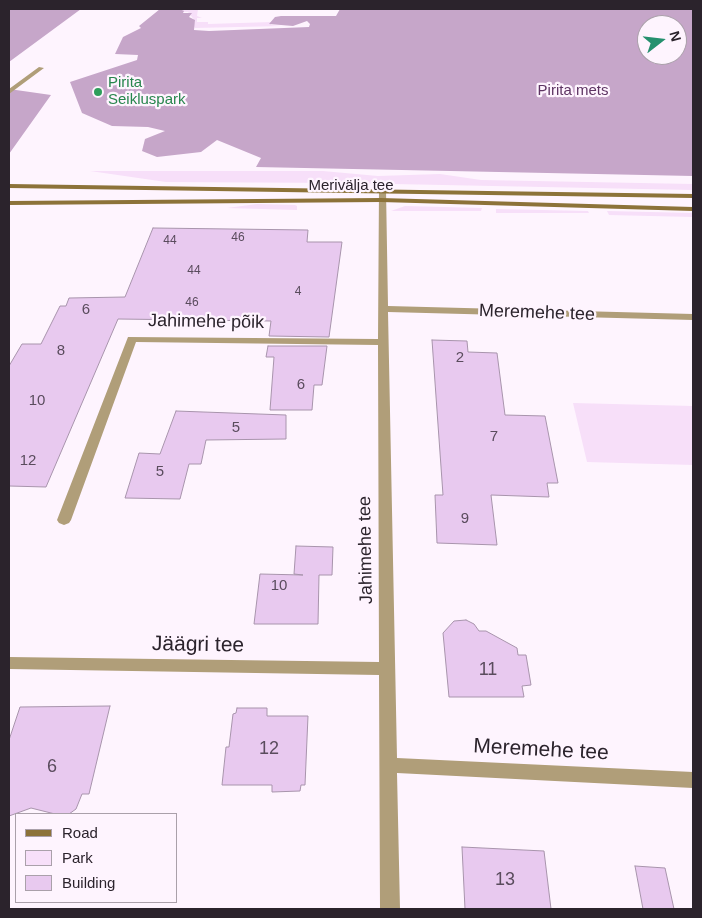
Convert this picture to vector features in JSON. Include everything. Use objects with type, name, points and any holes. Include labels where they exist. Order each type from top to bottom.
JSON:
[{"type":"main road","name":"Merivälja tee","points":[[9,186],[382,195],[693,209]]},
{"type":"main road","name":"Merivälja tee","points":[[9,202],[382,195],[693,196]]},
{"type":"street","points":[[9,92],[41,68]]},
{"type":"street","name":"Jahimehe tee","points":[[382,195],[382,342],[390,909]]},
{"type":"street","name":"Meremehe tee","points":[[382,308],[693,317]]},
{"type":"street","name":"Jahimehe põik","points":[[64,520],[132,339],[382,342]]},
{"type":"street","name":"Jäägri tee","points":[[9,663],[386,669]]},
{"type":"street","name":"Meremehe tee","points":[[387,765],[693,780]]},
{"type":"green space","points":[[9,9],[81,9],[9,62]]},
{"type":"green space","name":"Pirita mets","points":[[160,9],[180,9],[184,11],[183,13],[192,13],[189,17],[195,20],[194,30],[209,31],[309,27],[310,24],[307,21],[293,26],[269,24],[275,17],[281,16],[336,16],[340,9],[693,9],[693,176],[256,167],[261,158],[217,140],[201,152],[157,157],[142,151],[145,139],[165,131],[148,127],[112,126],[82,113],[70,82],[137,60],[138,55],[115,54],[123,37],[141,28],[139,26]]},
{"type":"green space","points":[[180,9],[198,9],[197,16],[202,18],[197,18],[197,22],[208,22],[208,24],[272,22],[271,25],[282,26],[195,28],[193,26],[195,21],[188,12],[182,12],[183,10]]},
{"type":"green space","points":[[9,89],[51,95],[9,154]]},
{"type":"green space","points":[[90,171],[323,171],[378,176],[440,174],[481,180],[693,184],[693,190],[343,183],[166,182]]},
{"type":"green space","points":[[257,204],[295,205],[297,210],[227,208]]},
{"type":"green space","points":[[405,206],[482,208],[481,211],[391,211]]},
{"type":"green space","points":[[496,209],[588,211],[589,213],[496,213]]},
{"type":"green space","points":[[607,211],[693,213],[693,217],[609,215]]},
{"type":"green space","points":[[573,403],[693,406],[693,465],[587,462]]},
{"type":"building","points":[[153,228],[308,230],[307,242],[342,242],[329,337],[269,336],[271,321],[118,319],[46,487],[9,486],[9,366],[22,344],[41,344],[60,306],[66,306],[69,298],[125,297]]},
{"type":"building","points":[[432,340],[467,341],[468,352],[497,353],[505,415],[545,416],[558,483],[547,483],[549,497],[491,495],[497,545],[437,543],[435,495],[443,495]]},
{"type":"building","points":[[268,346],[327,346],[322,385],[314,385],[312,410],[270,410],[274,357],[266,357]]},
{"type":"building","points":[[176,411],[286,415],[286,439],[206,440],[201,464],[189,464],[180,499],[125,498],[139,453],[160,454]]},
{"type":"building","points":[[296,546],[333,547],[332,575],[319,575],[318,624],[254,624],[260,574],[303,575],[294,574]]},
{"type":"building","points":[[466,620],[474,624],[479,631],[486,631],[517,648],[518,655],[526,655],[531,685],[522,686],[524,697],[449,697],[443,633],[454,621]]},
{"type":"building","points":[[110,706],[89,794],[82,794],[76,809],[70,813],[51,813],[31,808],[9,816],[9,740],[20,707]]},
{"type":"building","points":[[237,708],[267,708],[267,716],[308,716],[305,785],[301,785],[300,791],[272,792],[272,785],[222,785],[226,747],[229,747],[233,714],[236,713]]},
{"type":"building","points":[[462,847],[544,851],[551,909],[465,909]]},
{"type":"building","points":[[635,866],[665,868],[674,909],[643,909]]},
{"type":"place","name":"Pirita Seikluspark","points":[[98,92]]}]
